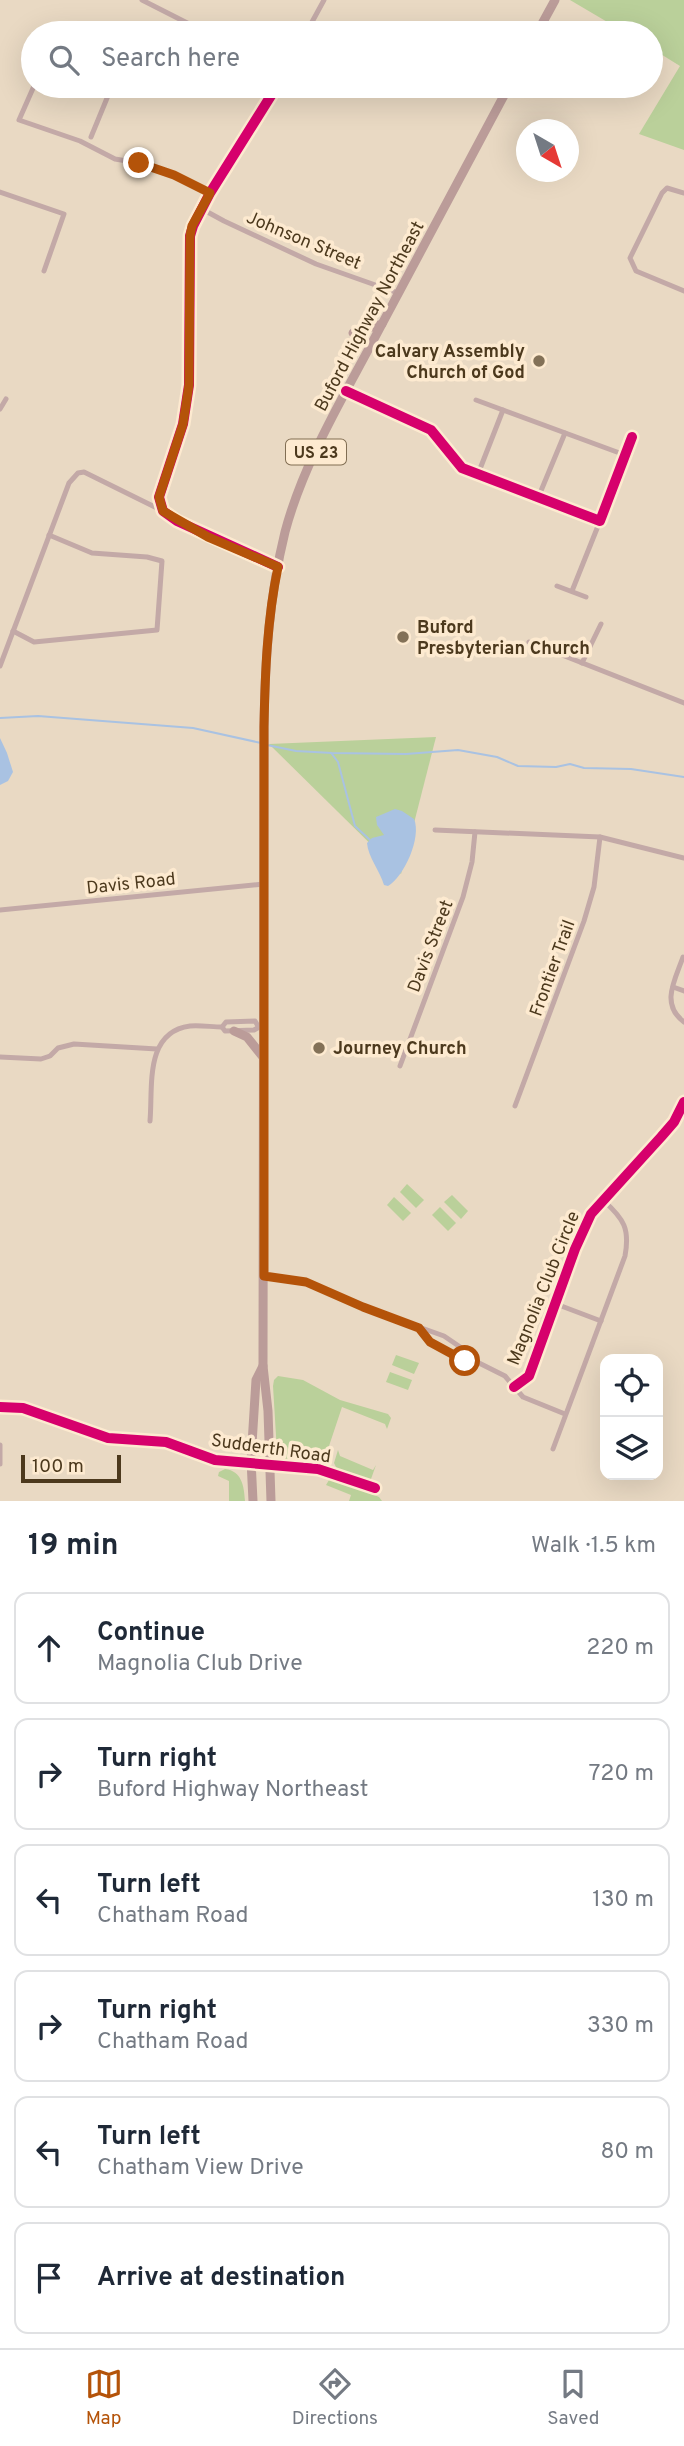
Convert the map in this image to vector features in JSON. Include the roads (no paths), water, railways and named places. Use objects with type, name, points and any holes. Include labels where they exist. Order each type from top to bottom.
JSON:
[{"type":"main road","points":[[544,21],[555,0]]},
{"type":"main road","name":"Buford Highway Northeast","points":[[262,1366],[264,1058],[261,1026],[265,662],[272,596],[286,530],[304,477],[346,391],[503,98]]},
{"type":"main road","points":[[353,333],[382,324]]},
{"type":"main road","points":[[234,1031],[247,1037],[264,1058]]},
{"type":"main road","name":"US 23","points":[[262,1366],[265,1371],[271,1501]]},
{"type":"main road","name":"US 23","points":[[253,1501],[251,1465],[256,1380],[262,1366]]},
{"type":"street","points":[[142,0],[183,21]]},
{"type":"street","points":[[313,21],[324,0]]},
{"type":"street","points":[[29,98],[19,120],[80,141],[115,159],[139,163],[174,175],[210,193]]},
{"type":"street","points":[[91,137],[107,98]]},
{"type":"street","points":[[163,511],[159,497],[183,424],[189,385],[192,226],[269,98]]},
{"type":"street","points":[[684,194],[667,188],[662,192],[630,258],[636,271],[684,291]]},
{"type":"street","points":[[0,192],[64,214],[44,271]]},
{"type":"street","name":"Johnson Street","points":[[202,209],[316,264],[398,293]]},
{"type":"street","points":[[346,391],[430,430],[454,461],[463,468],[600,521]]},
{"type":"street","points":[[0,409],[6,399]]},
{"type":"street","points":[[476,400],[625,455]]},
{"type":"street","points":[[478,474],[503,411]]},
{"type":"street","points":[[538,498],[565,433]]},
{"type":"street","points":[[572,591],[632,437]]},
{"type":"street","points":[[0,666],[69,483],[78,473],[84,472],[163,511],[208,537],[278,567]]},
{"type":"street","points":[[13,631],[34,642],[158,630],[162,561],[92,553],[49,535]]},
{"type":"street","points":[[557,586],[586,597]]},
{"type":"street","points":[[582,663],[601,624]]},
{"type":"street","points":[[529,642],[684,703]]},
{"type":"street","points":[[435,830],[600,836],[684,858]]},
{"type":"street","name":"Davis Street","points":[[400,1066],[463,897],[472,862],[475,832]]},
{"type":"street","name":"Frontier Trail","points":[[515,1106],[584,921],[594,887],[600,836]]},
{"type":"street","name":"Davis Road","points":[[0,910],[264,884]]},
{"type":"street","points":[[683,957],[670,995],[671,1006],[684,1022]]},
{"type":"street","points":[[673,986],[684,991]]},
{"type":"street","points":[[150,1121],[154,1053],[161,1041],[188,1026],[222,1027],[225,1031],[234,1031],[254,1030],[261,1026],[254,1021],[226,1022],[222,1027]]},
{"type":"street","points":[[0,1057],[41,1059],[50,1056],[58,1048],[74,1044],[157,1049]]},
{"type":"street","points":[[604,1201],[674,1122],[684,1102]]},
{"type":"street","name":"Magnolia Club Circle","points":[[514,1387],[528,1376],[575,1249],[591,1214],[604,1201],[620,1216],[628,1234],[625,1256],[553,1449]]},
{"type":"street","points":[[264,1276],[306,1282],[363,1307],[444,1336],[469,1353],[477,1362]]},
{"type":"street","points":[[556,1304],[601,1321]]},
{"type":"street","points":[[419,1328],[430,1342],[465,1361],[477,1362],[505,1376],[523,1397],[565,1414]]},
{"type":"street","points":[[447,1351],[453,1342]]},
{"type":"street","name":"Sudderth Road","points":[[0,1407],[23,1408],[108,1438],[166,1442],[209,1459],[251,1465],[271,1463],[318,1469],[375,1488]]},
{"type":"street","points":[[0,1445],[0,1464]]},
{"type":"water","points":[[0,738],[13,772],[8,781],[0,785]]},
{"type":"water","points":[[395,809],[414,819],[416,836],[405,866],[388,886],[384,885],[367,843],[372,838],[384,835],[377,825],[376,817]]},
{"type":"waterway","points":[[0,718],[38,716],[193,728],[261,743]]},
{"type":"waterway","points":[[267,745],[296,751],[332,753],[406,754],[458,750],[497,757],[518,766],[556,767],[570,764],[584,768],[631,769],[684,777]]},
{"type":"waterway","points":[[332,754],[338,762],[355,826],[370,840]]},
{"type":"place","name":"Calvary Assembly Church of God","points":[[539,361]]},
{"type":"place","name":"Buford Presbyterian Church","points":[[403,637]]},
{"type":"place","name":"Journey Church","points":[[319,1048]]}]
